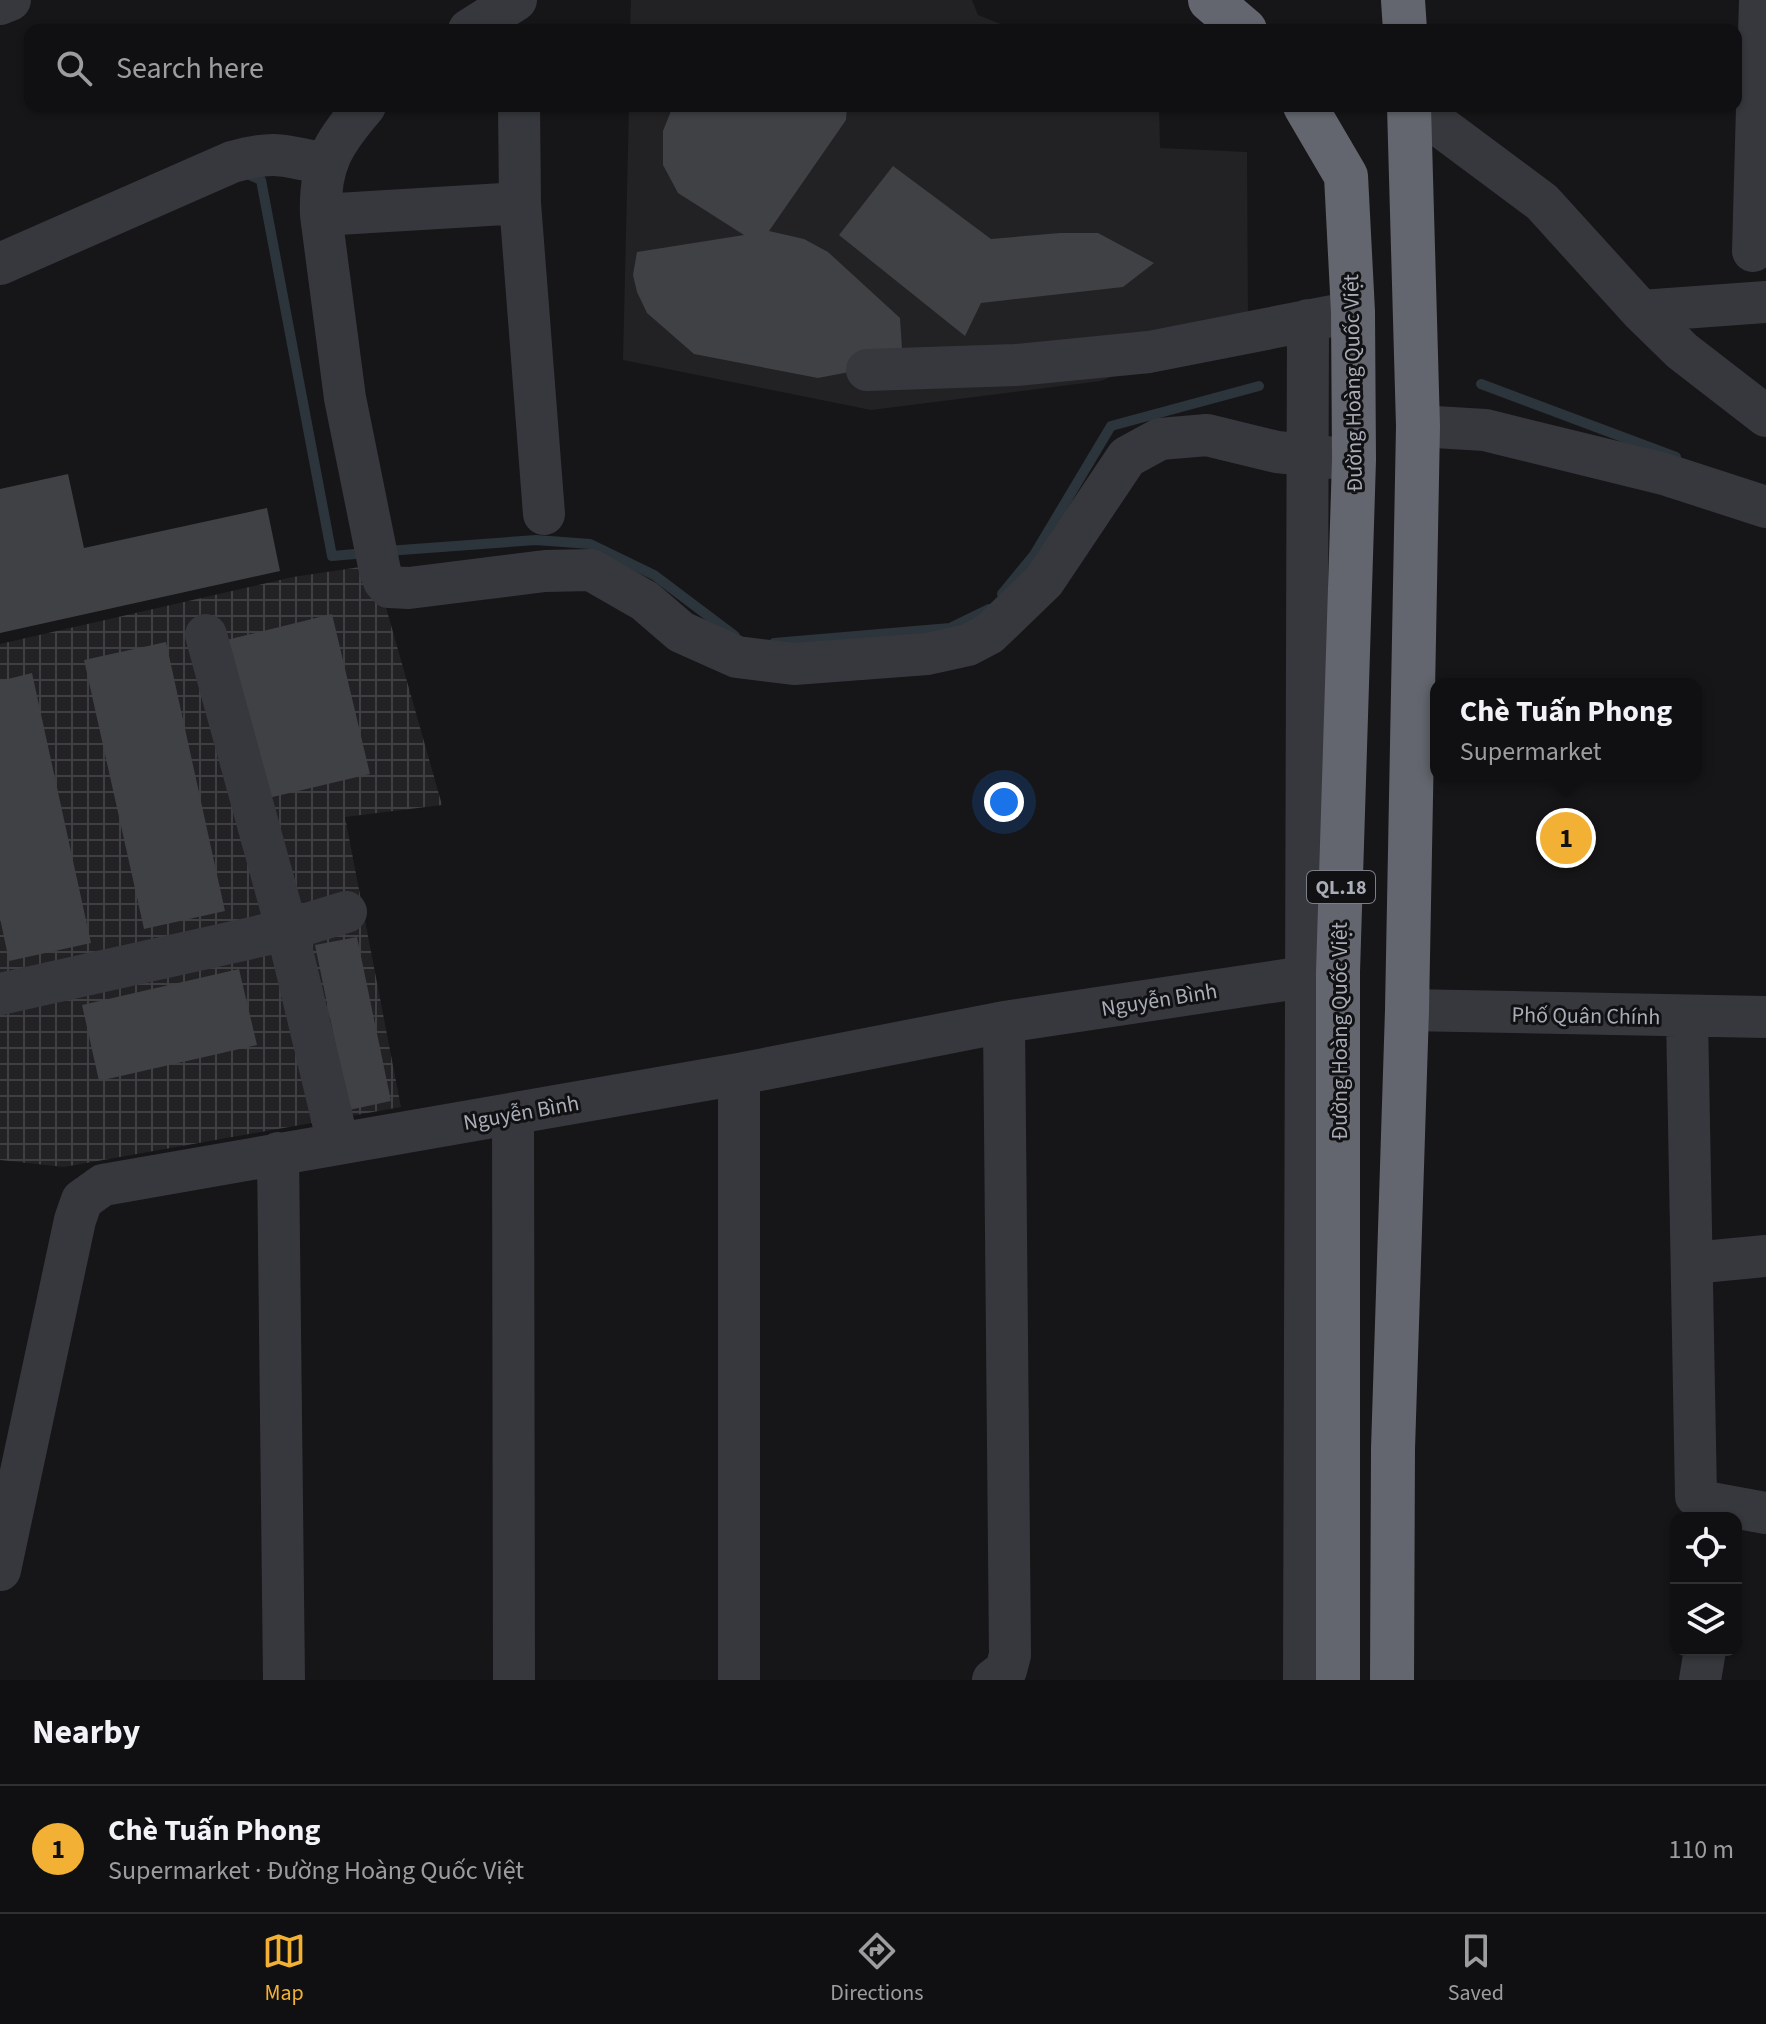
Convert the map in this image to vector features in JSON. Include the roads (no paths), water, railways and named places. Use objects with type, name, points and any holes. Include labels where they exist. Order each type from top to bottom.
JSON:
[{"type":"highway","points":[[1210,0],[1238,24]]},
{"type":"highway","points":[[1403,0],[1405,24]]},
{"type":"highway","name":"Đường Hoàng Quốc Việt","points":[[1309,112],[1346,176],[1353,312],[1354,460],[1322,974],[1338,1680]]},
{"type":"highway","points":[[1392,1680],[1393,1449],[1407,1010],[1418,426],[1411,112]]},
{"type":"street","points":[[0,4],[10,0]]},
{"type":"street","points":[[479,24],[517,0]]},
{"type":"street","points":[[517,0],[518,24]]},
{"type":"street","points":[[1753,251],[1760,0]]},
{"type":"street","points":[[360,112],[325,164],[320,190],[321,215],[345,398],[377,554],[384,581],[389,587],[399,589],[545,571],[591,570],[645,601],[681,632],[737,657],[794,664],[927,654],[968,645],[989,634],[1044,581],[1127,457],[1160,439],[1207,435],[1277,452],[1354,460]]},
{"type":"street","points":[[519,112],[520,203],[544,514]]},
{"type":"street","points":[[1419,112],[1542,202],[1641,311],[1682,351],[1766,416]]},
{"type":"street","points":[[0,264],[232,162],[262,154],[284,154],[325,164]]},
{"type":"street","points":[[321,215],[520,203]]},
{"type":"street","points":[[1641,311],[1766,302]]},
{"type":"street","points":[[867,370],[1016,365],[1149,352],[1353,312]]},
{"type":"street","points":[[1304,1680],[1322,974],[1307,455],[1308,320]]},
{"type":"street","points":[[1418,426],[1485,430],[1664,474],[1766,507]]},
{"type":"street","points":[[206,635],[287,930],[338,1143]]},
{"type":"street","points":[[0,994],[287,930],[346,912]]},
{"type":"street","name":"Nguyễn Bình","points":[[0,1570],[75,1220],[82,1200],[103,1185],[739,1074],[1004,1022],[1322,974]]},
{"type":"street","name":"Phố Quân Chính","points":[[1407,1010],[1766,1017]]},
{"type":"street","points":[[1687,1017],[1696,1496],[1705,1502],[1743,1513]]},
{"type":"street","points":[[993,1680],[1006,1670],[1010,1655],[1004,1022]]},
{"type":"street","points":[[739,1074],[739,1680]]},
{"type":"street","points":[[513,1114],[514,1680]]},
{"type":"street","points":[[278,1153],[284,1680]]},
{"type":"street","points":[[1692,1263],[1766,1256]]},
{"type":"street","points":[[1700,1680],[1704,1656]]},
{"type":"waterway","points":[[245,173],[261,180],[332,556],[367,553]]},
{"type":"waterway","points":[[1481,384],[1676,457]]},
{"type":"waterway","points":[[1002,594],[1034,555],[1111,426],[1259,386]]},
{"type":"waterway","points":[[387,551],[536,540],[590,544],[654,575],[735,636]]},
{"type":"waterway","points":[[774,643],[950,628],[989,609]]},
{"type":"place","name":"Chè Tuấn Phong","points":[[1566,838]]}]
